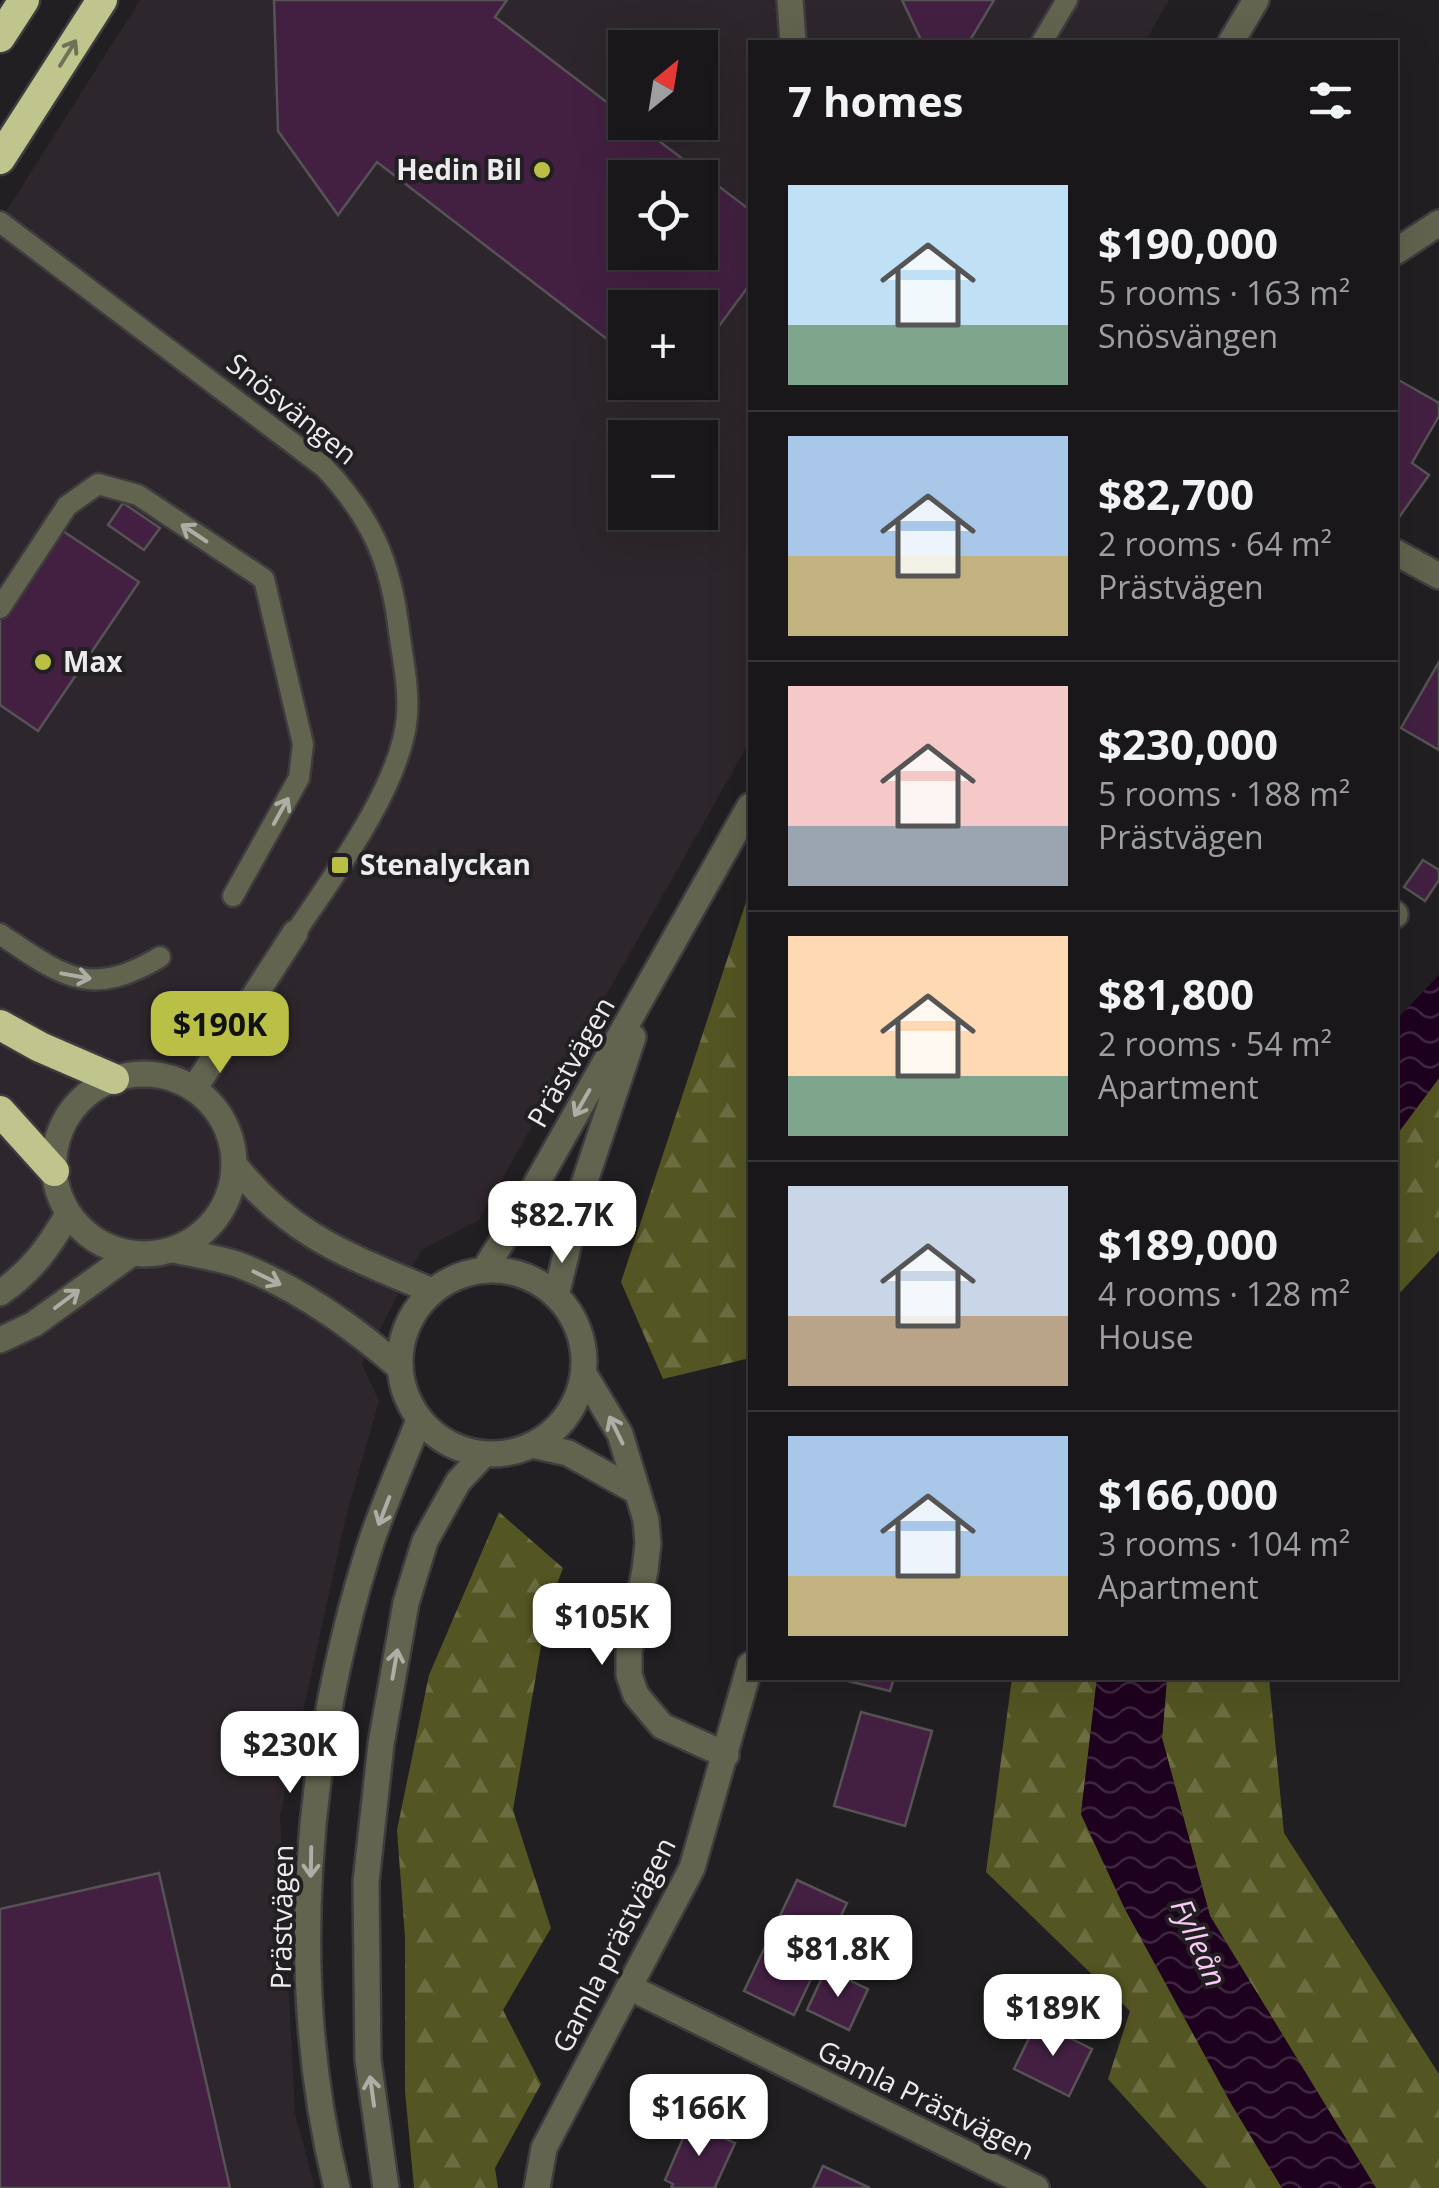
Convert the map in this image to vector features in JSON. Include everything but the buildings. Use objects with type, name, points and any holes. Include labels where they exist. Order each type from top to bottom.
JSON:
[{"type":"highway","points":[[0,36],[24,0]]},
{"type":"highway","points":[[0,159],[102,0]]},
{"type":"highway","points":[[0,1025],[114,1079]]},
{"type":"highway","points":[[0,1111],[54,1172]]},
{"type":"street","points":[[790,0],[793,40]]},
{"type":"street","points":[[1232,40],[1256,0]]},
{"type":"street","points":[[1398,250],[1439,223]]},
{"type":"street","points":[[1398,554],[1439,576]]},
{"type":"street","name":"Prästvägen","points":[[484,1270],[504,1242],[748,810]]},
{"type":"street","name":"Snösvängen","points":[[194,1089],[295,933]]},
{"type":"street","name":"Prästvägen","points":[[556,1296],[580,1196],[649,988]]},
{"type":"street","points":[[141,1074],[169,1078],[194,1089],[216,1109],[229,1135],[234,1164],[230,1192],[218,1216],[198,1237],[174,1250],[130,1254],[106,1247],[85,1233],[68,1214],[58,1194],[54,1148],[62,1125],[93,1090],[114,1079],[141,1074]]},
{"type":"street","points":[[234,1164],[260,1197],[302,1232],[432,1291]]},
{"type":"street","points":[[0,1293],[21,1279],[43,1256],[68,1214]]},
{"type":"street","points":[[174,1250],[240,1266],[307,1298],[400,1367]]},
{"type":"street","points":[[0,1340],[34,1324],[130,1254]]},
{"type":"street","points":[[484,1270],[510,1272],[534,1280],[556,1296],[579,1331],[584,1374],[567,1416],[532,1446],[508,1453],[460,1449],[437,1437],[419,1420],[405,1395],[400,1367],[402,1339],[413,1312],[432,1291],[456,1276],[484,1270]]},
{"type":"street","points":[[584,1374],[620,1434],[646,1520],[648,1543],[629,1652],[636,1694],[662,1726],[726,1755]]},
{"type":"street","name":"Prästvägen","points":[[337,2188],[314,2044],[308,1967],[312,1843],[328,1711],[362,1571],[419,1420]]},
{"type":"street","points":[[532,1446],[568,1453],[636,1491]]},
{"type":"street","points":[[386,2188],[368,2060],[366,1882],[381,1744],[406,1603],[425,1540],[458,1482],[484,1454]]},
{"type":"street","name":"Gamla prästvägen","points":[[536,2188],[544,2148],[692,1868],[748,1673]]},
{"type":"street","name":"Gamla Prästvägen","points":[[628,1987],[1036,2188]]},
{"type":"lane","points":[[1043,40],[1067,0]]},
{"type":"lane","name":"Snösvängen","points":[[0,222],[324,468],[366,517],[378,544],[396,606],[406,668],[407,716],[403,738],[382,792],[295,933]]},
{"type":"lane","points":[[0,608],[67,506],[98,484],[138,495],[264,580],[303,744],[299,778],[234,896]]},
{"type":"lane","points":[[0,934],[59,974],[98,980],[136,972],[160,957]]},
{"type":"shaded area","name":"Stenalyckan","points":[[140,0],[1169,0],[1146,40],[748,40],[748,745],[479,1220],[421,1250],[362,1364],[379,1401],[346,1517],[280,1816],[295,2113],[315,2188],[0,2188],[0,221]]},
{"type":"green space","points":[[748,896],[748,1358],[663,1379],[621,1282]]},
{"type":"green space","points":[[1439,1078],[1439,1251],[1398,1295],[1398,1133]]},
{"type":"green space","points":[[499,1512],[563,1568],[547,1611],[513,1810],[551,1928],[503,2010],[541,2084],[495,2168],[498,2188],[414,2188],[405,2091],[405,1937],[397,1830],[429,1675]]},
{"type":"green space","points":[[1012,1680],[1097,1680],[1081,1814],[1125,1909],[1282,2188],[1207,2188],[1108,2079],[1130,2011],[986,1872]]},
{"type":"green space","points":[[1167,1680],[1269,1680],[1284,1833],[1439,2074],[1439,2188],[1376,2188],[1210,1916],[1162,1738]]},
{"type":"water","points":[[1439,975],[1439,1078],[1398,1133],[1398,1018]]},
{"type":"water","name":"Fylleån","points":[[1097,1680],[1167,1680],[1162,1738],[1210,1916],[1376,2188],[1282,2188],[1125,1909],[1081,1814]]},
{"type":"place","name":"Hedin Bil","points":[[542,170]]},
{"type":"place","name":"Max","points":[[43,662]]},
{"type":"place","name":"Stenalyckan","points":[[340,865]]}]
